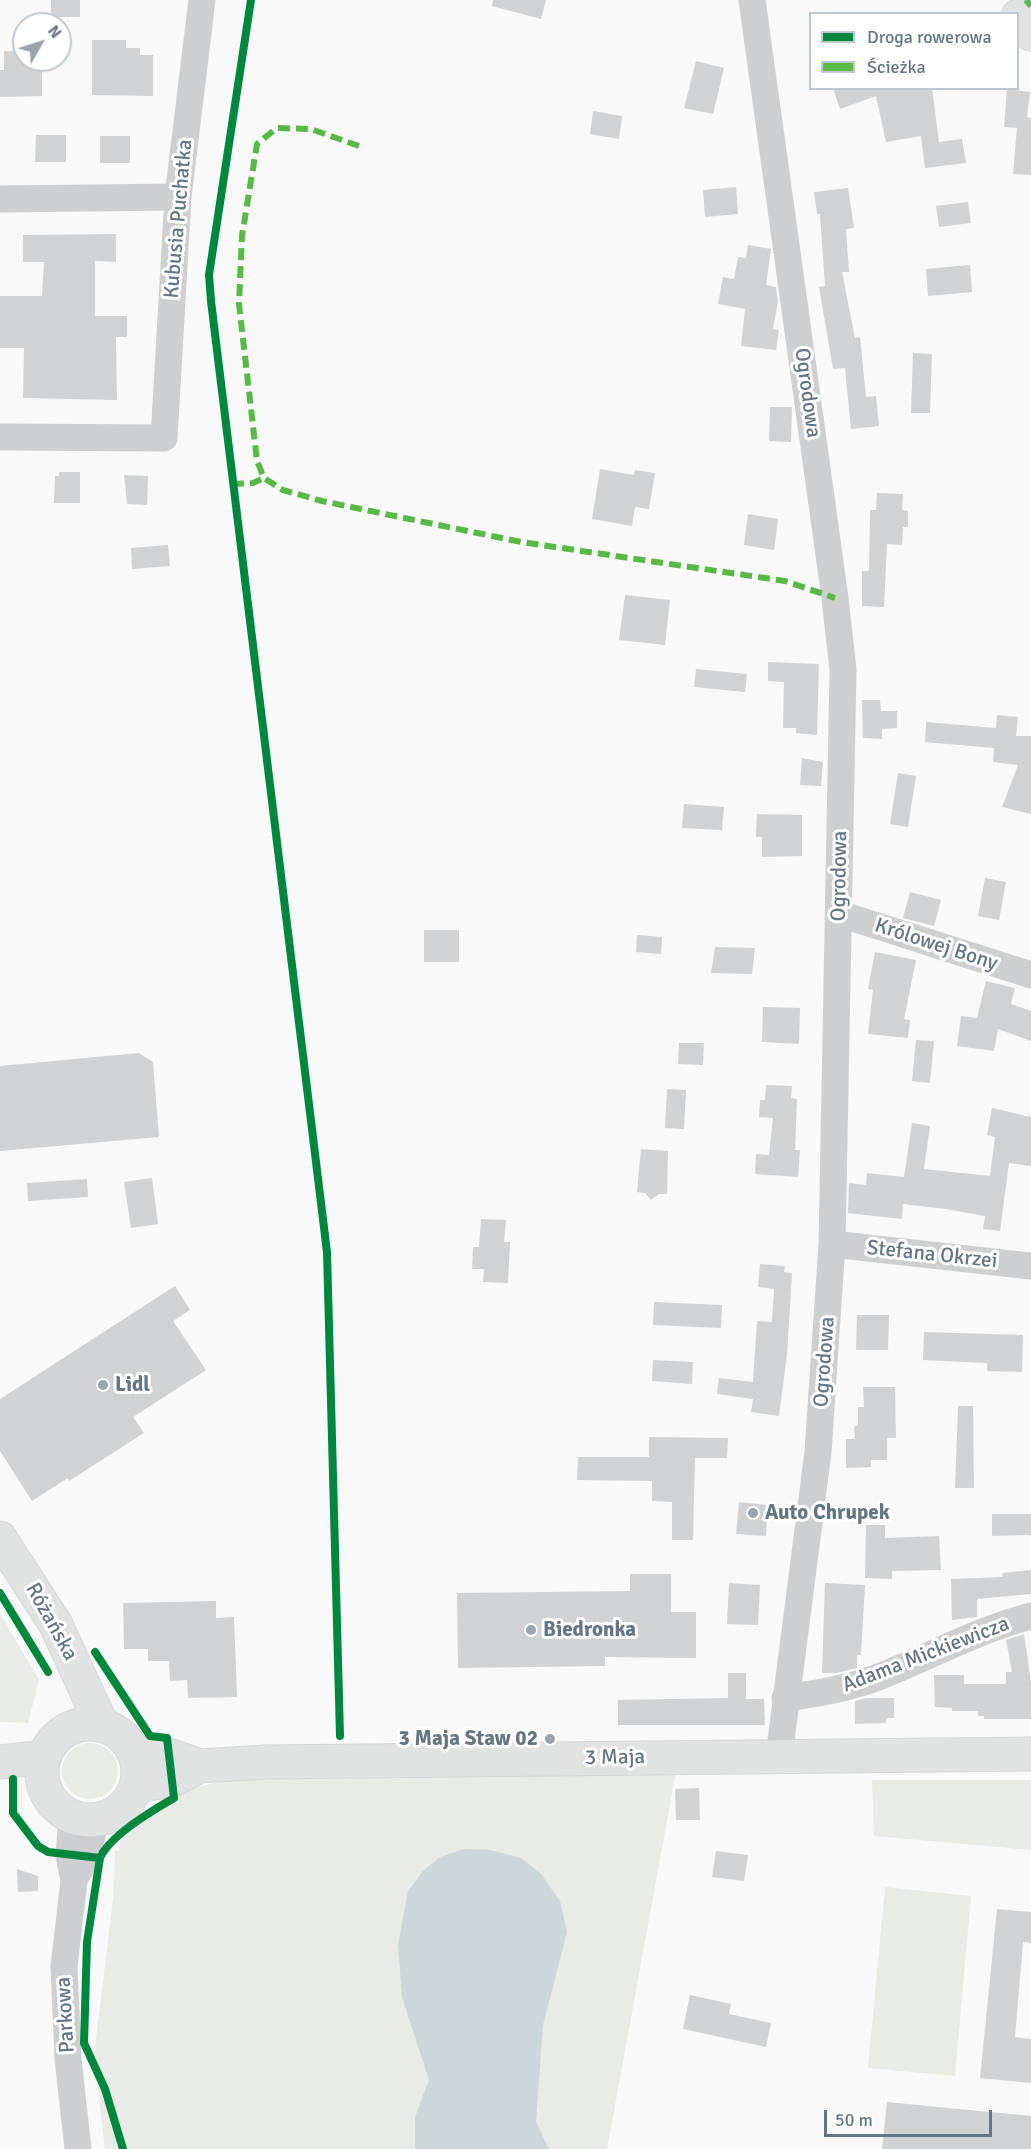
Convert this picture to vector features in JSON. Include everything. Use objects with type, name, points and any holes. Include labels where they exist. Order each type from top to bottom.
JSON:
[{"type":"street","name":"Kubusia Puchatka","points":[[0,437],[164,438],[178,197],[202,0]]},
{"type":"street","name":"Ogrodowa","points":[[752,0],[836,598],[843,670],[832,1244],[818,1452],[779,1756]]},
{"type":"street","points":[[1019,18],[1031,34]]},
{"type":"street","points":[[0,199],[178,197]]},
{"type":"street","name":"Królowej Bony","points":[[840,915],[1031,975]]},
{"type":"street","name":"Stefana Okrzei","points":[[832,1244],[1031,1266]]},
{"type":"street","name":"Różańska","points":[[0,1538],[56,1625],[80,1678],[90,1725]]},
{"type":"street","name":"Adama Mickiewicza","points":[[785,1698],[848,1687],[876,1678],[979,1632],[1031,1616]]},
{"type":"street","points":[[90,1725],[116,1731],[135,1754],[138,1770],[136,1786],[130,1799],[121,1809],[84,1818],[58,1808],[48,1796],[43,1769],[57,1737],[90,1725]]},
{"type":"street","name":"3 Maja","points":[[135,1754],[169,1755],[200,1766]]},
{"type":"street","name":"3 Maja","points":[[136,1786],[172,1780],[200,1766],[265,1762],[1031,1754]]},
{"type":"street","points":[[0,1762],[43,1769]]},
{"type":"street","points":[[0,1774],[13,1779],[43,1769]]},
{"type":"street","name":"Parkowa","points":[[78,2149],[68,2059],[64,1966],[74,1881],[69,1855],[84,1818]]},
{"type":"shaded area","points":[[0,1613],[39,1680],[28,1723],[0,1722]]},
{"type":"shaded area","points":[[90,1743],[105,1748],[113,1756],[118,1771],[113,1786],[105,1794],[90,1799],[75,1794],[67,1786],[62,1771],[67,1756],[75,1748]]},
{"type":"shaded area","points":[[641,1765],[677,1766],[607,2149],[105,2149],[94,2056],[113,1899],[115,1851],[119,1851],[120,1841],[166,1795],[223,1781]]},
{"type":"shaded area","points":[[872,1780],[1031,1780],[1031,1850],[874,1836]]},
{"type":"shaded area","points":[[464,1849],[490,1850],[521,1858],[541,1874],[560,1901],[567,1932],[543,2025],[536,2122],[549,2149],[415,2149],[415,2117],[429,2080],[402,1997],[398,1945],[408,1891],[422,1872],[440,1857]]},
{"type":"shaded area","points":[[885,1887],[971,1896],[955,2076],[868,2068]]},
{"type":"building","points":[[51,0],[80,0],[80,17],[72,17],[72,12],[51,12]]},
{"type":"building","points":[[493,0],[546,0],[541,19],[492,6]]},
{"type":"building","points":[[92,40],[126,40],[126,48],[140,48],[140,55],[153,55],[153,96],[92,95]]},
{"type":"building","points":[[4,51],[12,51],[12,72],[42,72],[42,96],[0,97],[0,70],[4,70]]},
{"type":"building","points":[[696,61],[724,68],[713,114],[684,108]]},
{"type":"building","points":[[834,90],[932,90],[939,142],[962,139],[966,163],[925,168],[921,136],[886,142],[876,96],[840,109]]},
{"type":"building","points":[[1007,90],[1030,92],[1027,117],[1031,118],[1031,175],[1013,174],[1017,128],[1004,127]]},
{"type":"building","points":[[593,111],[622,116],[619,139],[590,134]]},
{"type":"building","points":[[36,135],[66,135],[66,162],[35,162]]},
{"type":"building","points":[[100,136],[130,136],[130,163],[100,163]]},
{"type":"building","points":[[736,187],[738,214],[705,217],[703,190]]},
{"type":"building","points":[[848,188],[854,228],[846,229],[849,272],[842,272],[855,338],[860,337],[866,397],[876,396],[879,426],[851,429],[845,368],[833,369],[819,287],[825,286],[820,214],[817,214],[814,192]]},
{"type":"building","points":[[968,202],[971,223],[939,227],[936,206]]},
{"type":"building","points":[[116,234],[116,262],[95,261],[95,316],[127,316],[127,337],[116,337],[117,400],[23,398],[24,348],[0,348],[0,296],[42,296],[44,262],[23,262],[23,235]]},
{"type":"building","points":[[748,245],[771,249],[766,285],[776,287],[778,301],[773,329],[779,330],[776,350],[741,346],[745,309],[718,304],[723,277],[734,279],[738,257],[746,258]]},
{"type":"building","points":[[970,265],[972,292],[928,296],[926,269]]},
{"type":"building","points":[[913,353],[932,354],[930,413],[911,413]]},
{"type":"building","points":[[770,407],[792,407],[791,442],[769,441]]},
{"type":"building","points":[[600,469],[634,475],[635,470],[655,473],[649,509],[635,507],[632,526],[592,519]]},
{"type":"building","points":[[59,472],[80,472],[80,503],[54,503],[55,476],[59,476]]},
{"type":"building","points":[[124,475],[148,476],[147,505],[127,504]]},
{"type":"building","points":[[877,493],[903,494],[902,510],[908,511],[908,527],[903,527],[902,545],[887,544],[884,607],[862,606],[862,571],[869,571],[870,510],[876,510]]},
{"type":"building","points":[[748,514],[778,519],[774,550],[744,545]]},
{"type":"building","points":[[168,545],[170,566],[132,569],[131,548]]},
{"type":"building","points":[[625,595],[670,600],[665,645],[619,640]]},
{"type":"building","points":[[768,662],[819,664],[817,735],[796,733],[796,728],[783,728],[784,682],[768,681]]},
{"type":"building","points":[[696,669],[747,674],[745,692],[694,687]]},
{"type":"building","points":[[862,700],[880,700],[881,711],[897,711],[897,728],[882,729],[882,739],[863,738]]},
{"type":"building","points":[[997,715],[1018,717],[1016,736],[1031,736],[1031,814],[1002,807],[1018,765],[993,762],[994,748],[925,742],[926,722],[996,728]]},
{"type":"building","points":[[802,758],[823,762],[821,786],[800,785]]},
{"type":"building","points":[[898,773],[916,776],[908,827],[890,824]]},
{"type":"building","points":[[684,804],[724,807],[722,830],[682,828]]},
{"type":"building","points":[[757,814],[802,815],[802,856],[762,857],[762,837],[756,837]]},
{"type":"building","points":[[985,878],[1006,882],[999,920],[978,916]]},
{"type":"building","points":[[910,892],[941,900],[934,926],[903,918]]},
{"type":"building","points":[[424,930],[459,930],[459,962],[424,962]]},
{"type":"building","points":[[637,935],[662,937],[661,954],[636,952]]},
{"type":"building","points":[[715,947],[755,948],[752,974],[711,973]]},
{"type":"building","points":[[875,952],[916,960],[904,1019],[910,1020],[908,1038],[868,1034],[873,990],[868,989]]},
{"type":"building","points":[[986,981],[1015,988],[1011,1004],[1031,1011],[1031,1041],[998,1029],[994,1051],[957,1046],[961,1016],[977,1018]]},
{"type":"building","points":[[763,1007],[800,1008],[799,1044],[762,1042]]},
{"type":"building","points":[[916,1040],[934,1041],[930,1083],[912,1081]]},
{"type":"building","points":[[679,1043],[704,1043],[703,1065],[678,1064]]},
{"type":"building","points":[[139,1053],[153,1062],[159,1137],[0,1151],[0,1066]]},
{"type":"building","points":[[766,1085],[792,1086],[791,1098],[797,1099],[795,1150],[800,1150],[798,1177],[755,1174],[756,1154],[769,1155],[773,1118],[759,1117],[760,1100],[765,1100]]},
{"type":"building","points":[[667,1089],[686,1090],[684,1129],[665,1128]]},
{"type":"building","points":[[992,1108],[1031,1117],[1031,1166],[1009,1163],[1000,1231],[983,1229],[985,1216],[946,1209],[903,1204],[902,1219],[848,1213],[849,1183],[866,1185],[867,1173],[904,1177],[912,1123],[930,1126],[924,1169],[990,1176],[995,1137],[987,1135]]},
{"type":"building","points":[[641,1149],[668,1151],[667,1194],[659,1194],[651,1200],[645,1193],[637,1192]]},
{"type":"building","points":[[152,1178],[158,1224],[131,1228],[124,1182]]},
{"type":"building","points":[[87,1179],[88,1197],[28,1201],[27,1183]]},
{"type":"building","points":[[481,1219],[506,1220],[504,1242],[510,1242],[508,1283],[483,1282],[484,1269],[472,1269],[473,1247],[479,1247]]},
{"type":"building","points":[[760,1264],[785,1266],[784,1272],[792,1273],[787,1355],[779,1416],[751,1412],[753,1399],[717,1394],[719,1378],[753,1382],[757,1321],[772,1322],[774,1289],[758,1287]]},
{"type":"building","name":"Lidl","points":[[175,1286],[190,1310],[173,1321],[206,1370],[133,1417],[144,1433],[69,1481],[68,1478],[32,1501],[0,1451],[0,1399]]},
{"type":"building","points":[[654,1302],[722,1305],[721,1328],[653,1325]]},
{"type":"building","points":[[857,1315],[889,1315],[888,1350],[856,1350]]},
{"type":"building","points":[[924,1332],[1023,1335],[1022,1372],[987,1371],[987,1363],[923,1360]]},
{"type":"building","points":[[653,1360],[693,1362],[692,1384],[652,1381]]},
{"type":"building","points":[[863,1387],[895,1387],[896,1438],[887,1438],[887,1460],[871,1460],[871,1467],[846,1468],[846,1439],[855,1439],[854,1426],[858,1426],[858,1407],[864,1407]]},
{"type":"building","points":[[958,1406],[973,1406],[974,1488],[955,1488]]},
{"type":"building","points":[[649,1437],[728,1438],[727,1458],[695,1458],[693,1540],[672,1540],[672,1502],[652,1501],[652,1481],[577,1480],[578,1457],[649,1457]]},
{"type":"building","name":"Auto Chrupek","points":[[739,1502],[768,1505],[766,1536],[736,1534]]},
{"type":"building","points":[[992,1514],[1031,1514],[1031,1535],[992,1536]]},
{"type":"building","points":[[866,1525],[885,1525],[885,1538],[939,1536],[941,1570],[892,1571],[892,1579],[865,1578]]},
{"type":"building","points":[[1031,1570],[1031,1594],[977,1599],[977,1617],[952,1620],[951,1579],[1003,1577],[1002,1573]]},
{"type":"building","name":"Biedronka","points":[[630,1574],[671,1574],[671,1612],[696,1612],[696,1658],[605,1657],[605,1666],[458,1668],[457,1593],[630,1591]]},
{"type":"building","points":[[729,1583],[760,1585],[758,1625],[727,1624]]},
{"type":"building","points":[[825,1583],[865,1585],[861,1655],[857,1655],[857,1668],[836,1673],[822,1673]]},
{"type":"building","points":[[216,1601],[216,1618],[234,1617],[237,1697],[188,1698],[187,1680],[170,1681],[169,1661],[148,1661],[148,1649],[124,1649],[123,1603]]},
{"type":"building","points":[[1024,1634],[1031,1683],[1031,1719],[984,1719],[984,1716],[978,1716],[978,1711],[952,1711],[952,1708],[935,1707],[934,1675],[964,1675],[964,1684],[1006,1684],[1006,1672],[1012,1672],[1006,1640]]},
{"type":"building","points":[[728,1673],[746,1673],[746,1699],[764,1699],[765,1725],[618,1725],[618,1700],[728,1698]]},
{"type":"building","points":[[866,1698],[894,1698],[894,1718],[886,1718],[886,1723],[855,1724],[855,1701]]},
{"type":"building","points":[[699,1788],[700,1820],[676,1820],[675,1789]]},
{"type":"building","points":[[716,1851],[748,1855],[744,1881],[712,1877]]},
{"type":"building","points":[[17,1869],[38,1876],[38,1891],[18,1892]]},
{"type":"building","points":[[997,1909],[1031,1912],[1031,1943],[1023,1942],[1015,2037],[1031,2039],[1031,2083],[980,2078]]},
{"type":"building","points":[[690,1995],[731,2004],[729,2014],[771,2023],[766,2047],[683,2029]]},
{"type":"building","points":[[887,2102],[1031,2116],[1031,2149],[882,2149]]},
{"type":"marked path","points":[[1026,0],[1031,6]]},
{"type":"marked path","points":[[359,146],[311,129],[277,128],[257,144],[242,236],[239,304],[257,461],[264,478],[283,490],[322,501],[521,542],[785,581],[835,598]]},
{"type":"marked path","points":[[232,484],[253,483],[264,478]]},
{"type":"cycle path","points":[[251,0],[209,275],[327,1252],[340,1736]]},
{"type":"cycle path","points":[[0,1593],[48,1672]]},
{"type":"cycle path","points":[[95,1652],[150,1736],[167,1738],[174,1798],[132,1824],[112,1841],[100,1858],[87,1942],[84,2043],[105,2089],[123,2149]]},
{"type":"cycle path","points":[[13,1779],[13,1813],[38,1846],[48,1852],[100,1858]]},
{"type":"place","name":"Lidl","points":[[103,1385]]},
{"type":"place","name":"Auto Chrupek","points":[[753,1513]]},
{"type":"place","name":"Biedronka","points":[[531,1630]]},
{"type":"place","name":"3 Maja Staw 02","points":[[550,1739]]}]
